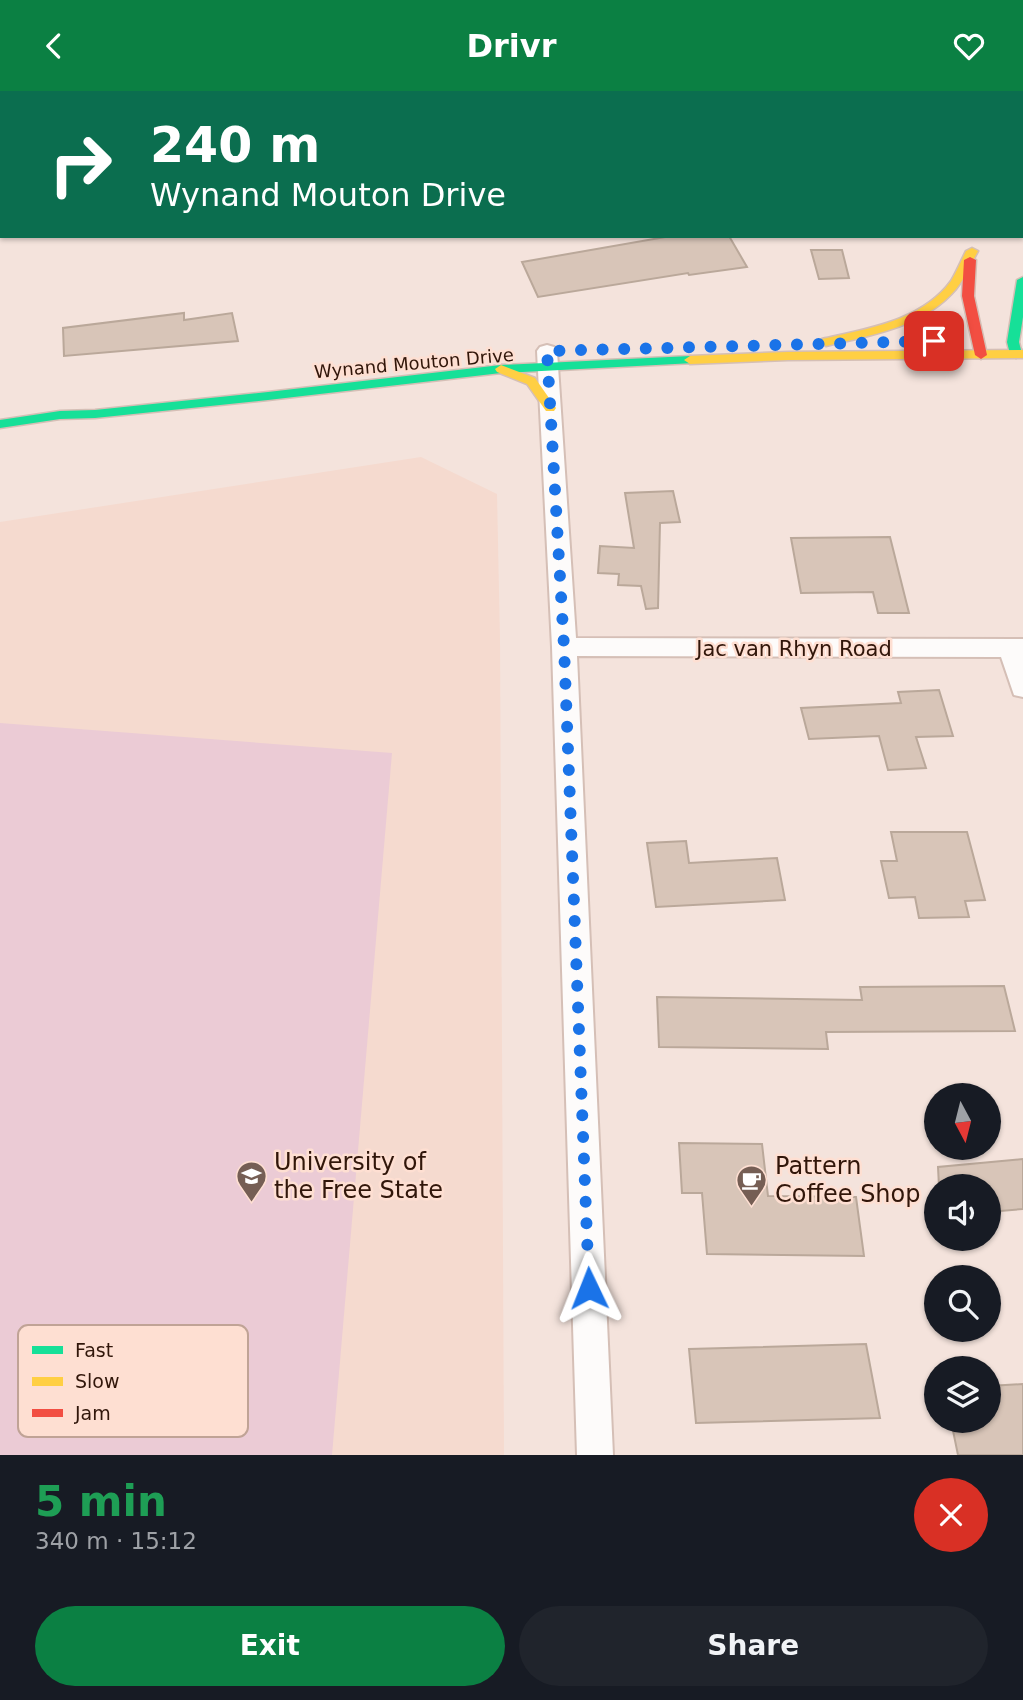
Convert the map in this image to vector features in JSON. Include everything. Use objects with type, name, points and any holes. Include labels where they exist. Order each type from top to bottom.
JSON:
[{"type":"street","points":[[816,344],[879,329],[920,312],[951,288],[976,244]]},
{"type":"street","points":[[976,244],[965,280],[969,313],[979,348]]},
{"type":"street","points":[[1019,348],[1023,282]]},
{"type":"street","name":"Wynand Mouton Drive","points":[[60,415],[94,414],[501,369],[547,358],[816,344],[1019,348]]},
{"type":"street","name":"Wynand Mouton Drive","points":[[467,356],[788,356],[979,348]]},
{"type":"street","points":[[547,358],[564,647],[595,1455]]},
{"type":"street","points":[[361,366],[362,385]]},
{"type":"street","points":[[501,369],[531,381],[550,408]]},
{"type":"street","name":"Wynand Mouton Drive","points":[[0,424],[60,415],[102,404],[243,382]]},
{"type":"street","name":"Jac van Rhyn Road","points":[[564,647],[1017,648]]},
{"type":"street","points":[[1017,648],[1023,688]]},
{"type":"shaded area","name":"University of the Free State","points":[[421,457],[497,494],[504,1455],[0,1455],[0,522]]},
{"type":"shaded area","points":[[0,723],[392,753],[332,1455],[0,1455]]},
{"type":"building","points":[[660,238],[730,238],[747,267],[688,273],[538,297],[522,262]]},
{"type":"building","points":[[811,250],[842,250],[849,278],[819,279]]},
{"type":"building","points":[[184,313],[184,320],[232,313],[238,341],[64,356],[63,328]]},
{"type":"building","points":[[673,491],[680,522],[660,523],[658,608],[646,609],[641,586],[618,585],[619,574],[598,573],[600,546],[634,548],[625,493]]},
{"type":"building","points":[[890,537],[909,613],[878,613],[873,592],[801,593],[791,538]]},
{"type":"building","points":[[939,690],[953,736],[916,737],[926,768],[888,770],[879,736],[809,739],[801,708],[901,703],[898,692]]},
{"type":"building","points":[[891,832],[967,832],[985,900],[965,901],[969,917],[919,918],[915,897],[889,898],[881,861],[897,861]]},
{"type":"building","points":[[686,841],[689,863],[777,858],[785,900],[656,907],[647,843]]},
{"type":"building","points":[[1004,986],[1015,1031],[826,1032],[828,1049],[659,1047],[657,997],[862,1000],[860,987]]},
{"type":"building","points":[[679,1143],[762,1144],[768,1196],[856,1197],[864,1256],[707,1254],[702,1193],[682,1193]]},
{"type":"building","points":[[1023,1159],[1023,1209],[1001,1211],[1001,1174],[938,1174],[938,1167]]},
{"type":"building","points":[[866,1344],[880,1418],[696,1423],[689,1349]]},
{"type":"building","points":[[1023,1384],[1023,1455],[958,1455],[953,1433],[1001,1433],[1001,1385]]},
{"type":"traffic: fast","points":[[1016,354],[1013,342],[1023,280]]},
{"type":"traffic: fast","points":[[0,424],[60,415],[95,414],[268,396],[501,369],[690,360]]},
{"type":"traffic: slow","points":[[826,342],[892,325],[924,311],[954,285],[972,251]]},
{"type":"traffic: slow","points":[[690,360],[788,356],[1023,354]]},
{"type":"traffic: slow","points":[[501,369],[531,381],[550,408]]},
{"type":"traffic: jam","points":[[970,260],[968,296],[981,355]]},
{"type":"place","name":"University of the Free State","points":[[251,1203]]},
{"type":"place","name":"Pattern Coffee Shop","points":[[752,1207]]},
{"type":"route","points":[[589,1288],[564,647],[547,351],[934,341]]}]
